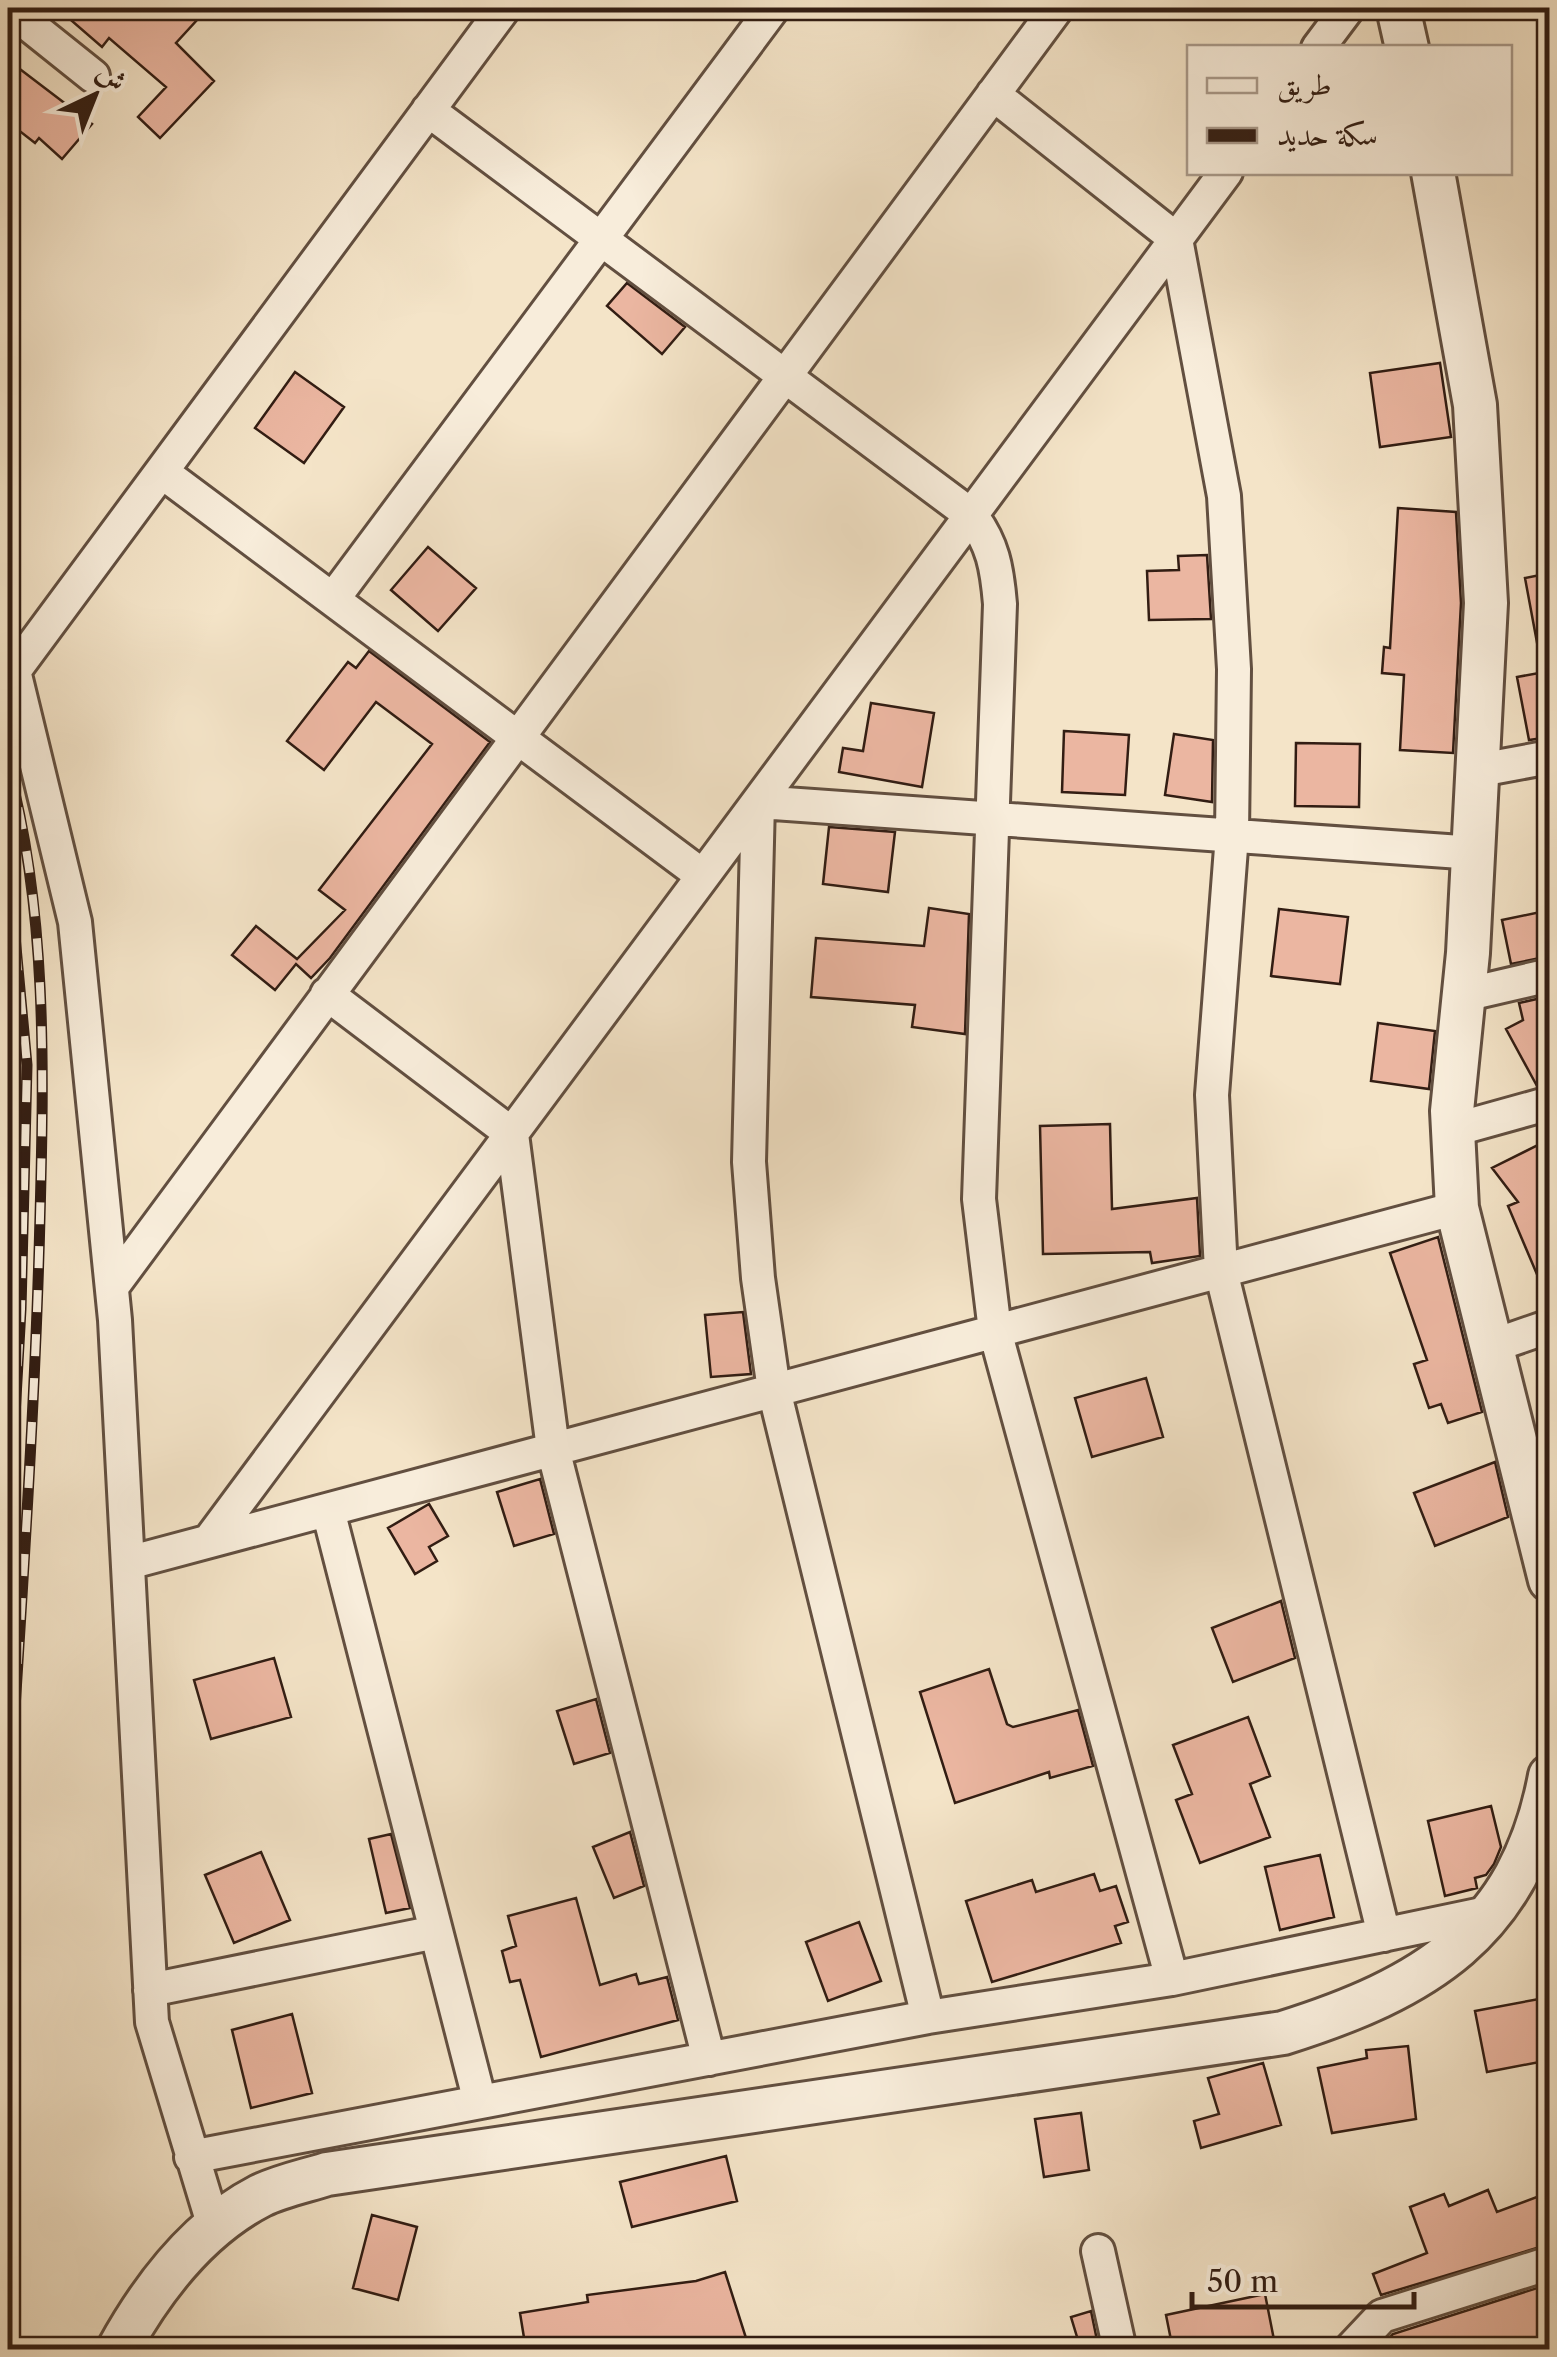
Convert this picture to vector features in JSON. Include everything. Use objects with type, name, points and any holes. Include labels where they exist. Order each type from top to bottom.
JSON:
[{"type":"street","points":[[8,8],[93,76]]},
{"type":"street","points":[[215,2230],[152,2022],[112,1287],[75,922],[11,658],[162,472],[504,8]]},
{"type":"street","points":[[333,599],[772,8]]},
{"type":"street","points":[[112,1287],[1057,8]]},
{"type":"street","points":[[1320,45],[1348,8]]},
{"type":"street","points":[[1398,8],[1405,45]]},
{"type":"street","points":[[992,94],[1176,239],[1224,496],[1234,669],[1232,835],[1212,1095],[1221,1271],[1384,1934]]},
{"type":"street","points":[[428,110],[971,515],[993,552],[1000,604],[979,1199],[995,1331],[1172,1980]]},
{"type":"street","points":[[209,1541],[1224,175]]},
{"type":"street","points":[[1434,175],[1476,405],[1486,603],[1475,853],[1453,1130],[1457,1208],[1495,1345],[1538,1476],[1550,1580]]},
{"type":"street","points":[[162,472],[703,876]]},
{"type":"street","points":[[1480,770],[1550,757]]},
{"type":"street","points":[[758,802],[1475,853]]},
{"type":"street","points":[[758,802],[749,1162],[774,1390],[928,2017]]},
{"type":"street","points":[[1464,995],[1550,975]]},
{"type":"street","points":[[327,994],[512,1134],[553,1450],[708,2058]]},
{"type":"street","points":[[1453,1130],[1550,1102]]},
{"type":"street","points":[[128,1563],[1457,1208]]},
{"type":"street","points":[[1495,1345],[1550,1326]]},
{"type":"street","points":[[328,1510],[480,2102]]},
{"type":"street","points":[[118,2350],[142,2307],[191,2248],[260,2196],[326,2174],[1283,2034],[1353,2012],[1399,1990],[1453,1951],[1492,1912],[1529,1854],[1550,1776]]},
{"type":"street","points":[[191,2157],[928,2017],[1172,1980],[1492,1912]]},
{"type":"street","points":[[150,1990],[436,1932]]},
{"type":"street","points":[[1098,2251],[1120,2350]]},
{"type":"street","points":[[1350,2350],[1382,2316],[1550,2263]]},
{"type":"building","points":[[57,8],[208,8],[176,43],[214,81],[160,138],[138,117],[166,87],[109,38],[102,47]]},
{"type":"building","points":[[8,60],[92,124],[62,159],[39,138],[35,143],[8,122]]},
{"type":"building","points":[[627,283],[685,327],[662,354],[607,306]]},
{"type":"building","points":[[1440,363],[1451,437],[1380,447],[1370,373]]},
{"type":"building","points":[[295,372],[344,407],[304,463],[255,428]]},
{"type":"building","points":[[1398,508],[1456,512],[1461,603],[1453,753],[1400,750],[1404,675],[1382,673],[1384,647],[1390,648]]},
{"type":"building","points":[[428,547],[476,588],[438,631],[391,590]]},
{"type":"building","points":[[1207,555],[1211,619],[1149,620],[1147,571],[1179,570],[1178,556]]},
{"type":"building","points":[[1550,573],[1550,647],[1538,648],[1525,578]]},
{"type":"building","points":[[369,651],[490,742],[330,958],[311,978],[296,964],[275,990],[232,955],[256,926],[297,959],[345,910],[319,890],[432,744],[376,702],[324,770],[287,741],[348,662],[356,668]]},
{"type":"building","points":[[1550,671],[1550,737],[1529,740],[1517,677]]},
{"type":"building","points":[[871,703],[934,713],[922,787],[839,772],[843,748],[863,751]]},
{"type":"building","points":[[1064,731],[1129,735],[1125,795],[1062,792]]},
{"type":"building","points":[[1174,734],[1213,740],[1212,802],[1165,795]]},
{"type":"building","points":[[1296,743],[1360,744],[1359,807],[1295,806]]},
{"type":"building","points":[[829,827],[895,832],[888,892],[823,884]]},
{"type":"building","points":[[929,908],[969,914],[965,1034],[912,1027],[915,1005],[811,997],[816,938],[924,946]]},
{"type":"building","points":[[1279,909],[1348,917],[1340,984],[1271,976]]},
{"type":"building","points":[[1550,910],[1550,956],[1511,964],[1502,920]]},
{"type":"building","points":[[1550,996],[1550,1084],[1537,1086],[1506,1029],[1523,1020],[1519,1003]]},
{"type":"building","points":[[1378,1023],[1435,1031],[1429,1089],[1371,1081]]},
{"type":"building","points":[[1110,1124],[1112,1209],[1197,1198],[1200,1256],[1152,1263],[1150,1252],[1043,1254],[1040,1126]]},
{"type":"building","points":[[1550,1139],[1550,1305],[1508,1206],[1518,1202],[1492,1168]]},
{"type":"building","points":[[1438,1237],[1482,1412],[1448,1423],[1441,1404],[1429,1408],[1414,1364],[1427,1360],[1390,1253]]},
{"type":"building","points":[[743,1312],[751,1374],[711,1377],[705,1315]]},
{"type":"building","points":[[1146,1378],[1163,1437],[1092,1457],[1075,1398]]},
{"type":"building","points":[[1495,1462],[1508,1517],[1435,1546],[1414,1493]]},
{"type":"building","points":[[540,1479],[554,1534],[514,1546],[497,1492]]},
{"type":"building","points":[[429,1504],[448,1536],[429,1547],[437,1561],[415,1574],[388,1528]]},
{"type":"building","points":[[1281,1601],[1295,1658],[1233,1682],[1212,1628]]},
{"type":"building","points":[[274,1658],[291,1717],[211,1739],[194,1680]]},
{"type":"building","points":[[989,1669],[1007,1724],[1013,1727],[1078,1710],[1093,1766],[1050,1778],[1049,1772],[955,1803],[920,1692]]},
{"type":"building","points":[[596,1699],[610,1753],[574,1764],[557,1711]]},
{"type":"building","points":[[1248,1717],[1270,1776],[1250,1784],[1270,1837],[1200,1863],[1176,1800],[1192,1794],[1173,1745]]},
{"type":"building","points":[[1491,1806],[1501,1847],[1494,1864],[1486,1875],[1475,1878],[1477,1888],[1445,1896],[1428,1821]]},
{"type":"building","points":[[630,1832],[644,1886],[614,1898],[593,1847]]},
{"type":"building","points":[[391,1834],[410,1908],[386,1913],[369,1839]]},
{"type":"building","points":[[261,1852],[290,1920],[234,1943],[205,1875]]},
{"type":"building","points":[[1320,1855],[1334,1917],[1280,1930],[1265,1867]]},
{"type":"building","points":[[1094,1874],[1100,1891],[1116,1886],[1128,1922],[1115,1926],[1121,1943],[992,1982],[966,1901],[1032,1880],[1036,1892]]},
{"type":"building","points":[[576,1898],[600,1985],[636,1974],[639,1984],[667,1977],[678,2020],[541,2057],[520,1980],[510,1982],[502,1951],[516,1946],[508,1916]]},
{"type":"building","points":[[859,1922],[881,1981],[828,2001],[806,1942]]},
{"type":"building","points":[[1550,1997],[1550,2060],[1487,2072],[1475,2011]]},
{"type":"building","points":[[292,2014],[312,2093],[251,2108],[232,2030]]},
{"type":"building","points":[[1408,2046],[1416,2119],[1332,2133],[1318,2068],[1367,2058],[1366,2050]]},
{"type":"building","points":[[1263,2063],[1281,2125],[1201,2148],[1194,2121],[1219,2114],[1208,2078]]},
{"type":"building","points":[[1081,2113],[1089,2170],[1044,2177],[1035,2119]]},
{"type":"building","points":[[726,2156],[737,2201],[632,2227],[620,2182]]},
{"type":"building","points":[[1488,2190],[1497,2212],[1550,2192],[1550,2244],[1381,2295],[1373,2274],[1427,2253],[1410,2207],[1444,2194],[1449,2206]]},
{"type":"building","points":[[372,2215],[417,2227],[398,2300],[353,2288]]},
{"type":"building","points":[[725,2272],[746,2338],[709,2350],[526,2350],[520,2313],[588,2302],[587,2295],[696,2281]]},
{"type":"building","points":[[1550,2284],[1550,2341],[1525,2350],[1378,2350],[1393,2334]]},
{"type":"building","points":[[1265,2294],[1276,2350],[1173,2350],[1166,2315]]},
{"type":"building","points":[[1091,2311],[1099,2350],[1081,2350],[1071,2317]]},
{"type":"railway","points":[[8,765],[30,876],[42,1046],[35,1368],[8,1822]]},
{"type":"railway","points":[[8,861],[27,1065],[21,1309],[8,1540]]}]
